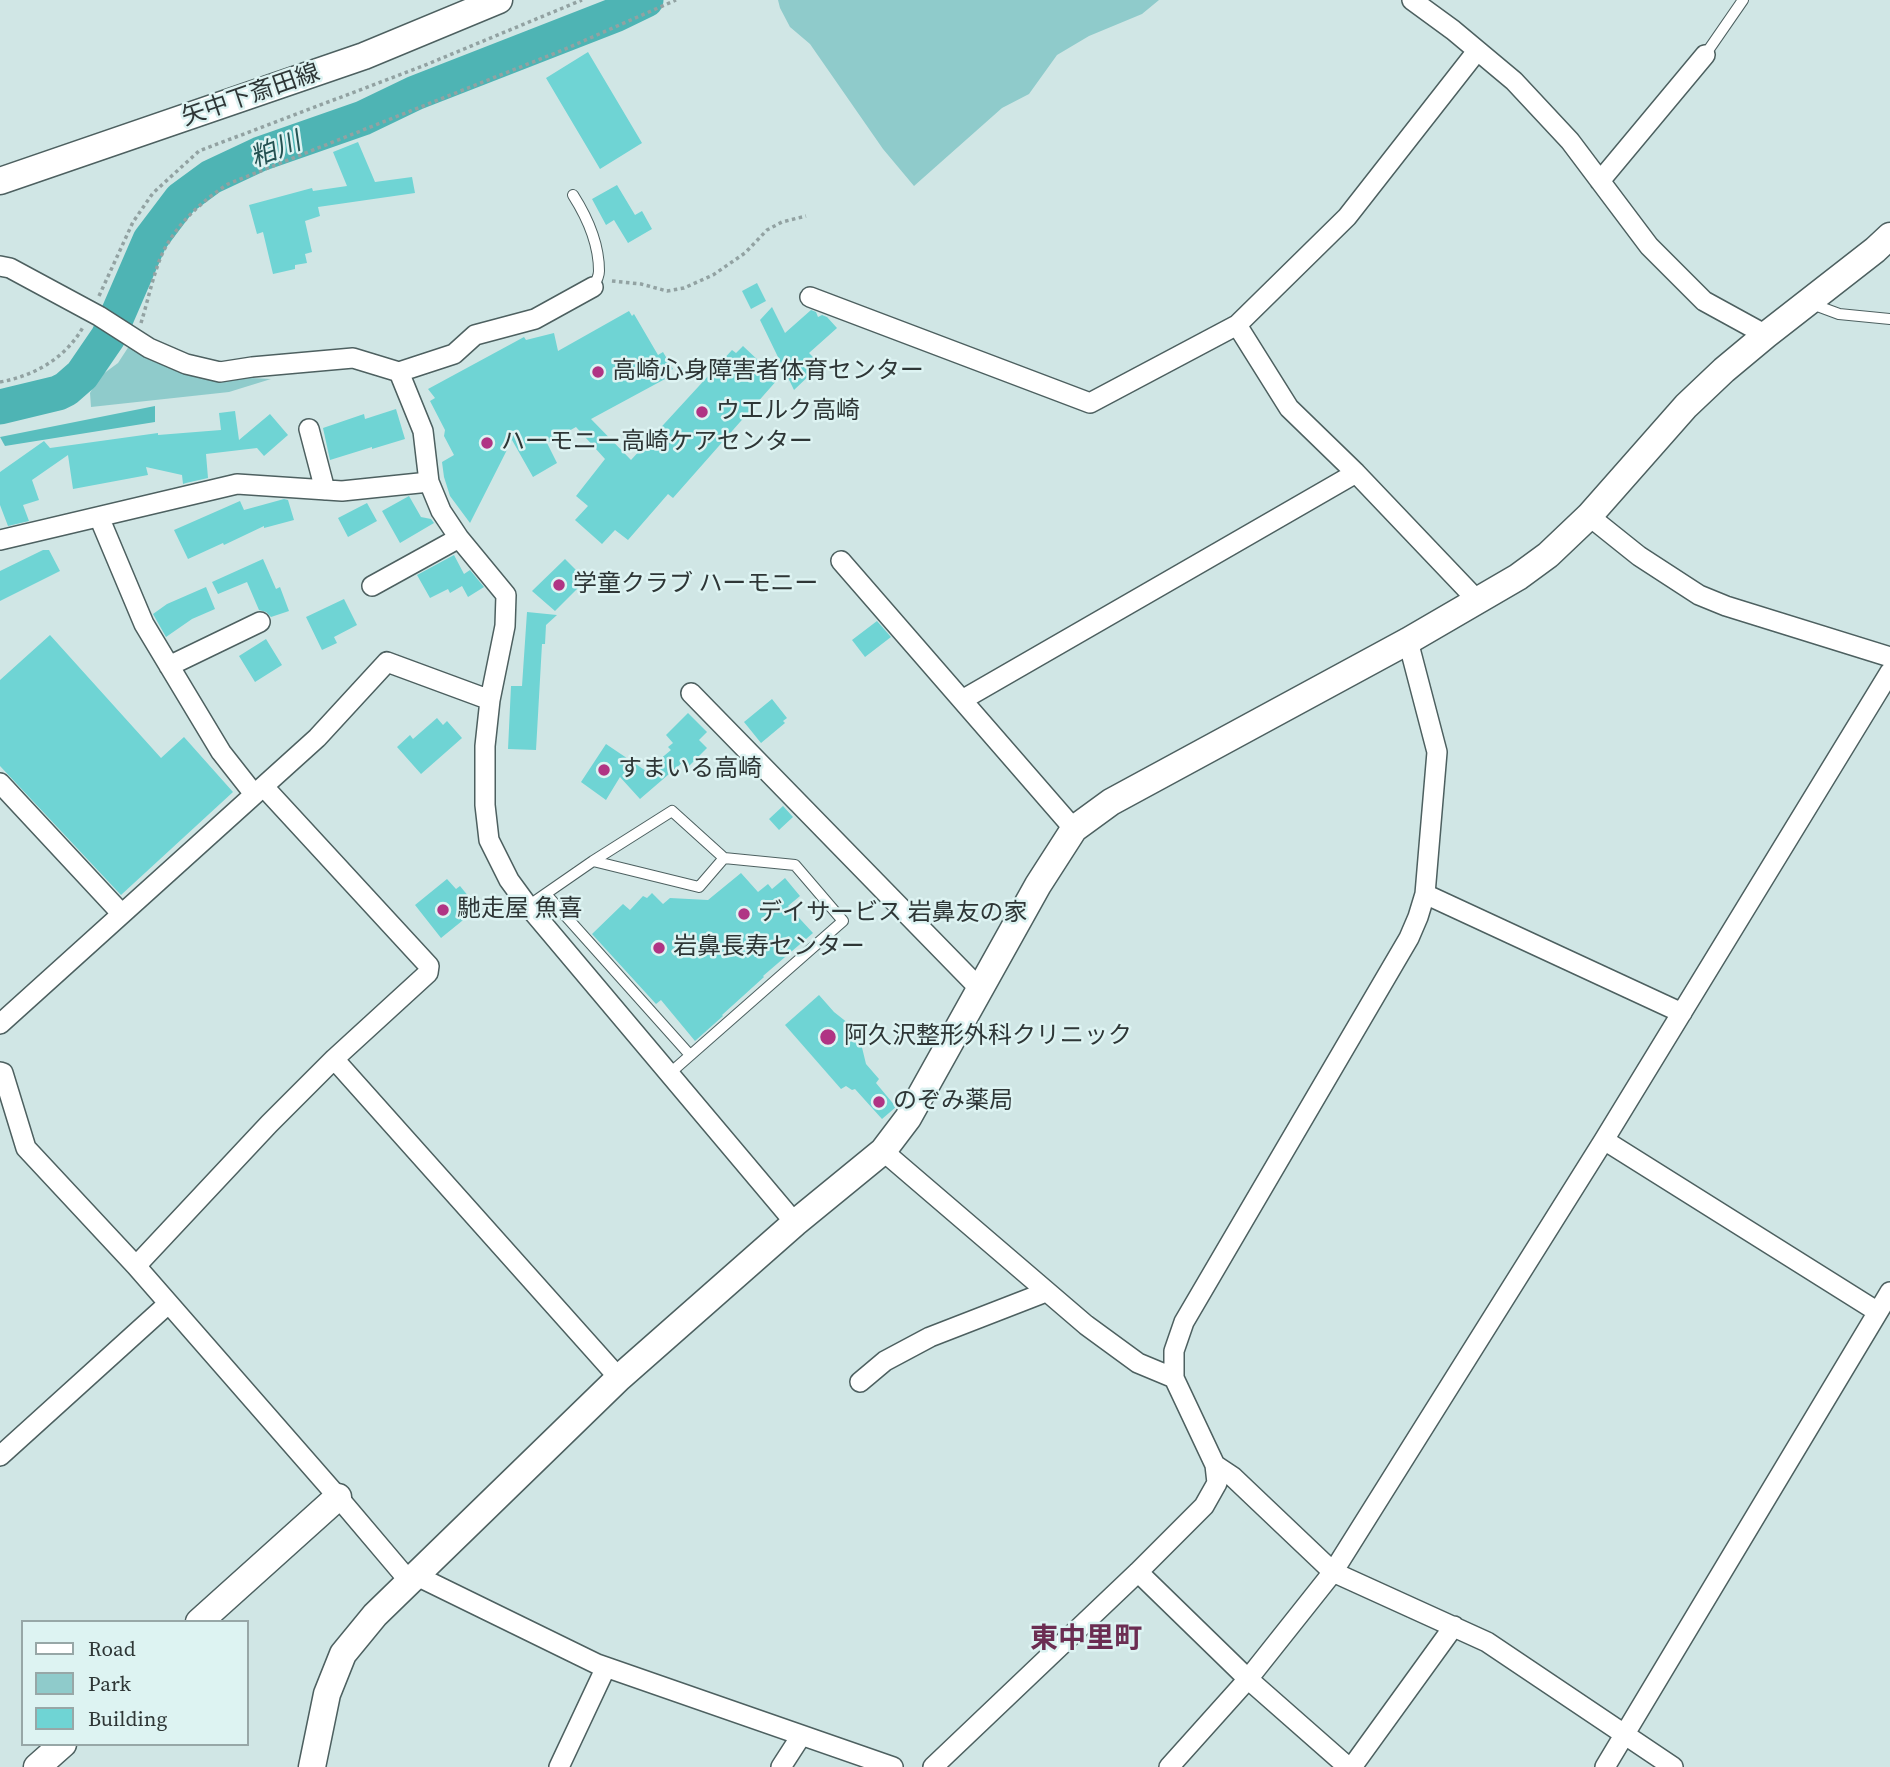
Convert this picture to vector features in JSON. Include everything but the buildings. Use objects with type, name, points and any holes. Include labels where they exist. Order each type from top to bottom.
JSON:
[{"type":"street","name":"矢中下斎田線","points":[[0,181],[364,56],[499,0]]},
{"type":"street","points":[[1412,0],[1524,91],[1570,141],[1649,246],[1690,288],[1704,301],[1766,335]]},
{"type":"street","points":[[810,297],[1090,402],[1237,325],[1347,216],[1478,51]]},
{"type":"street","points":[[1600,181],[1705,55]]},
{"type":"street","points":[[312,1767],[327,1694],[344,1654],[375,1615],[619,1378],[795,1223],[883,1151],[908,1118],[1038,886],[1074,829],[1111,802],[1408,641],[1517,577],[1548,555],[1589,516],[1686,406],[1724,370],[1890,236]]},
{"type":"street","points":[[0,266],[10,268],[93,314],[136,330],[149,348],[186,365],[220,372],[353,358],[399,372],[454,354],[475,335],[535,319],[593,287]]},
{"type":"street","points":[[1237,325],[1289,408],[1356,473],[1477,600]]},
{"type":"street","points":[[399,372],[422,431],[429,482],[440,511],[506,595],[505,626],[490,700],[485,746],[485,805],[489,840],[509,880],[528,906],[795,1223]]},
{"type":"street","points":[[309,429],[325,490]]},
{"type":"street","points":[[962,700],[1356,473]]},
{"type":"street","points":[[0,540],[237,484],[342,491],[429,482]]},
{"type":"street","points":[[1589,516],[1639,556],[1699,595],[1726,606],[1890,657]]},
{"type":"street","points":[[99,517],[144,624],[221,752],[429,966],[428,973],[334,1059],[269,1124],[136,1266]]},
{"type":"street","points":[[372,586],[459,538]]},
{"type":"street","points":[[841,561],[1074,829]]},
{"type":"street","points":[[169,666],[260,622]]},
{"type":"street","points":[[933,1767],[1204,1506],[1217,1483],[1215,1465],[1174,1378],[1174,1351],[1184,1322],[1388,975],[1413,928],[1425,894],[1437,752],[1408,641]]},
{"type":"street","points":[[0,1024],[317,738],[387,662],[490,700]]},
{"type":"street","points":[[1169,1767],[1248,1679],[1333,1572],[1604,1140],[1890,672]]},
{"type":"street","points":[[691,693],[981,990]]},
{"type":"street","points":[[0,783],[121,913]]},
{"type":"street","points":[[1425,894],[1682,1013]]},
{"type":"street","points":[[334,1059],[619,1378]]},
{"type":"street","points":[[0,1072],[3,1073],[26,1149],[136,1266],[338,1497],[414,1579],[606,1667],[893,1767]]},
{"type":"street","points":[[1604,1140],[1878,1312]]},
{"type":"street","points":[[883,1151],[1086,1325],[1138,1363],[1174,1378]]},
{"type":"street","points":[[860,1382],[885,1361],[930,1337],[1046,1292]]},
{"type":"street","points":[[1605,1767],[1890,1292]]},
{"type":"street","points":[[0,1456],[168,1304]]},
{"type":"street","points":[[1215,1465],[1233,1477],[1333,1572],[1487,1642],[1673,1767]]},
{"type":"street","points":[[201,1620],[338,1497]]},
{"type":"street","points":[[1138,1572],[1248,1679],[1350,1767],[1454,1626]]},
{"type":"street","points":[[559,1767],[606,1667]]},
{"type":"street","points":[[781,1767],[801,1735]]},
{"type":"street","points":[[37,1767],[61,1746]]},
{"type":"lane","points":[[1705,55],[1743,0]]},
{"type":"lane","points":[[573,195],[586,216],[596,247],[599,273],[593,287]]},
{"type":"lane","points":[[1808,302],[1839,314],[1890,318]]},
{"type":"lane","points":[[528,906],[672,811],[724,859],[795,865],[844,921],[669,1074]]},
{"type":"lane","points":[[593,861],[699,887],[724,859]]},
{"type":"lane","points":[[546,894],[690,1055]]},
{"type":"path","points":[[0,382],[37,371],[57,359],[78,337],[93,314],[133,222],[153,193],[199,151],[424,66],[582,0]]},
{"type":"path","points":[[136,330],[163,251],[189,216],[208,197],[228,184],[563,50],[676,0]]},
{"type":"path","points":[[593,287],[609,280],[667,291],[684,288],[713,275],[745,253],[767,230],[782,222],[806,216]]},
{"type":"green space","points":[[778,0],[1159,0],[1142,14],[1089,36],[1057,55],[1029,94],[1002,108],[914,186],[883,149],[810,44],[790,27]]},
{"type":"green space","points":[[131,343],[192,375],[271,379],[229,392],[91,407],[90,393],[99,377],[118,363]]},
{"type":"shaded area","points":[[155,406],[155,422],[5,446],[0,437]]},
{"type":"waterway","name":"粕川","points":[[0,407],[58,393],[82,375],[108,337],[150,240],[181,199],[211,177],[260,154],[363,118],[415,93],[615,15],[646,0]]},
{"type":"place","name":"高崎心身障害者体育センター","points":[[598,372]]},
{"type":"place","name":"ウエルク高崎","points":[[702,412]]},
{"type":"place","name":"ハーモニー高崎ケアセンター","points":[[487,443]]},
{"type":"place","name":"学童クラブ ハーモニー","points":[[559,585]]},
{"type":"place","name":"すまいる高崎","points":[[604,770]]},
{"type":"place","name":"馳走屋 魚喜","points":[[443,910]]},
{"type":"place","name":"デイサービス 岩鼻友の家","points":[[744,914]]},
{"type":"place","name":"岩鼻長寿センター","points":[[659,948]]},
{"type":"place","name":"阿久沢整形外科クリニック","points":[[828,1037]]},
{"type":"place","name":"のぞみ薬局","points":[[879,1102]]},
{"type":"district","name":"東中里町","points":[[1086,1640]]}]
